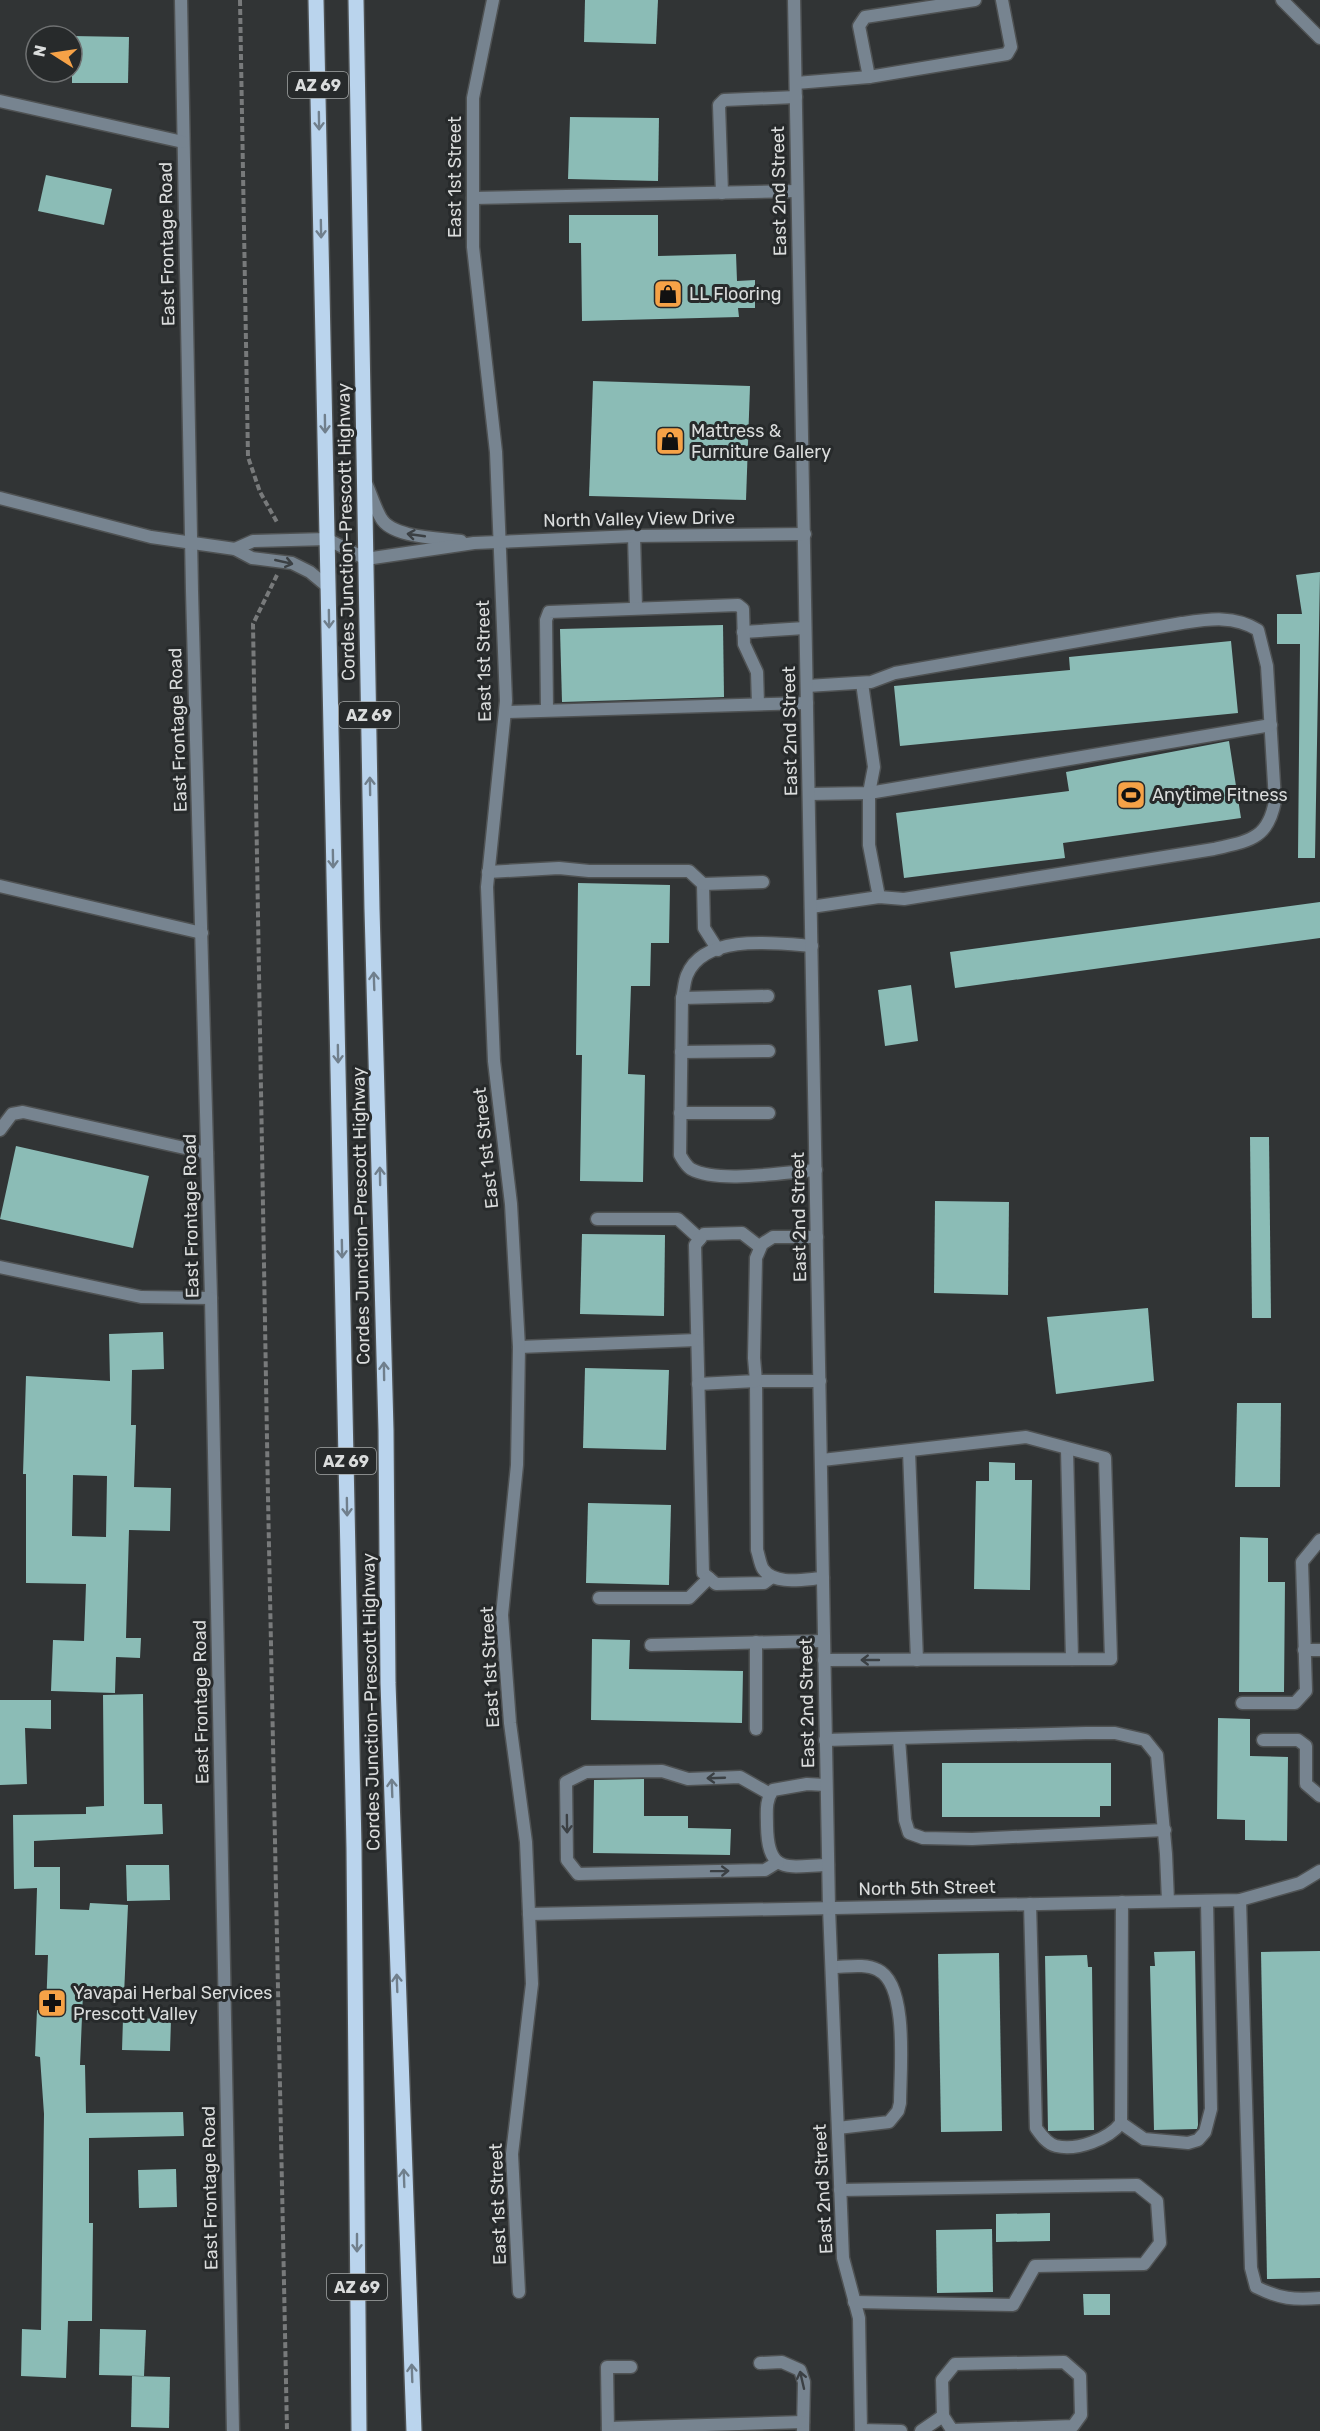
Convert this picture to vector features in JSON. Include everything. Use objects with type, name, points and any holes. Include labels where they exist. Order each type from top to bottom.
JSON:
[{"type":"main road","name":"Cordes Junction–Prescott Highway","points":[[316,0],[354,1848],[359,2431]]},
{"type":"main road","name":"Cordes Junction–Prescott Highway","points":[[356,0],[372,909],[386,1430],[389,1707],[414,2431]]},
{"type":"street","name":"East Frontage Road","points":[[181,0],[191,544],[211,1299],[233,2431]]},
{"type":"street","name":"East 1st Street","points":[[493,0],[473,98],[473,248],[496,452],[505,712],[487,886],[494,1061],[511,1204],[519,1347],[517,1465],[502,1615],[510,1723],[526,1842],[532,1984],[512,2154],[519,2292]]},
{"type":"street","name":"East 2nd Street","points":[[794,0],[829,1908],[843,2258],[859,2318],[861,2431]]},
{"type":"street","points":[[869,77],[859,26],[865,17],[975,0]]},
{"type":"street","points":[[795,83],[869,77],[1006,54],[1011,47],[1002,0]]},
{"type":"street","points":[[1282,0],[1320,38]]},
{"type":"street","points":[[722,193],[719,105],[724,100],[796,97]]},
{"type":"street","points":[[0,101],[183,142]]},
{"type":"street","points":[[473,198],[798,191]]},
{"type":"street","name":"North Valley View Drive","points":[[365,482],[381,520],[389,527],[400,532],[474,543]]},
{"type":"street","points":[[0,498],[151,537],[234,549],[252,558],[292,563],[310,572],[328,587]]},
{"type":"street","name":"North Valley View Drive","points":[[366,560],[474,543],[634,536],[805,534]]},
{"type":"street","points":[[634,536],[636,608]]},
{"type":"street","points":[[234,549],[253,541],[327,539],[366,560]]},
{"type":"street","points":[[547,711],[546,616],[552,611],[636,608],[738,605],[743,609],[745,648],[758,672],[758,704]]},
{"type":"street","points":[[807,686],[871,682],[896,673],[1170,625],[1212,619],[1246,623],[1258,630],[1267,666],[1275,801],[1266,829],[1254,839],[1214,849],[904,899],[879,897],[811,907]]},
{"type":"street","points":[[743,632],[805,628]]},
{"type":"street","points":[[862,683],[874,767],[869,793],[869,845],[879,897]]},
{"type":"street","points":[[505,712],[807,703]]},
{"type":"street","points":[[809,794],[869,793],[1271,725]]},
{"type":"street","points":[[488,872],[559,868],[589,871],[689,871],[703,884],[763,882]]},
{"type":"street","points":[[703,884],[704,928],[718,950]]},
{"type":"street","points":[[0,886],[202,933]]},
{"type":"street","points":[[812,946],[769,943],[734,944],[700,958],[687,974],[682,998],[680,1155],[689,1168],[702,1174],[722,1176],[816,1170]]},
{"type":"street","points":[[682,998],[768,996]]},
{"type":"street","points":[[681,1052],[770,1051]]},
{"type":"street","points":[[0,1130],[12,1114],[23,1112],[207,1153]]},
{"type":"street","points":[[680,1113],[769,1113]]},
{"type":"street","points":[[597,1219],[678,1219],[700,1239]]},
{"type":"street","points":[[760,1247],[742,1233],[704,1234],[694,1245],[703,1573],[716,1584],[765,1583],[772,1577]]},
{"type":"street","points":[[817,1237],[767,1239],[760,1247],[756,1258],[754,1358],[757,1550],[763,1569],[772,1577],[780,1580],[823,1578]]},
{"type":"street","points":[[0,1267],[141,1297],[211,1299]]},
{"type":"street","points":[[519,1347],[697,1340]]},
{"type":"street","points":[[698,1384],[820,1381]]},
{"type":"street","points":[[822,1460],[1026,1437],[1105,1458],[1111,1659],[824,1660]]},
{"type":"street","points":[[1067,1449],[1072,1659]]},
{"type":"street","points":[[909,1451],[917,1660]]},
{"type":"street","points":[[1242,1703],[1295,1703],[1306,1691],[1302,1562],[1320,1540]]},
{"type":"street","points":[[599,1598],[689,1598],[709,1578]]},
{"type":"street","points":[[651,1645],[823,1641]]},
{"type":"street","points":[[756,1642],[756,1729]]},
{"type":"street","points":[[1304,1650],[1320,1650]]},
{"type":"street","points":[[825,1740],[1086,1733],[1115,1734],[1145,1740],[1157,1755],[1165,1830],[1168,1901]]},
{"type":"street","points":[[899,1739],[904,1820],[909,1833],[916,1836],[972,1839],[1165,1830]]},
{"type":"street","points":[[1263,1740],[1298,1740],[1306,1746],[1306,1784],[1320,1796]]},
{"type":"street","points":[[770,1794],[740,1777],[688,1779],[662,1771],[586,1772],[566,1782],[567,1860],[578,1874],[765,1870],[778,1862]]},
{"type":"street","points":[[826,1785],[780,1787],[773,1790],[767,1798],[768,1847],[772,1858],[790,1866],[828,1865]]},
{"type":"street","name":"North 5th Street","points":[[529,1914],[1240,1900],[1300,1883],[1320,1871]]},
{"type":"street","points":[[1240,1900],[1251,2268],[1256,2287],[1276,2297],[1299,2300],[1320,2298]]},
{"type":"street","points":[[1121,2123],[1144,2139],[1188,2143],[1198,2140],[1205,2132],[1211,2109],[1207,1901]]},
{"type":"street","points":[[1030,1904],[1036,2127],[1044,2140],[1055,2146],[1068,2146],[1103,2139],[1114,2132],[1121,2123],[1122,1902]]},
{"type":"street","points":[[832,1967],[870,1967],[880,1971],[887,1977],[895,1993],[900,2014],[900,2103],[898,2111],[888,2122],[838,2128]]},
{"type":"street","points":[[840,2190],[1137,2185],[1157,2201],[1160,2242],[1144,2264],[1035,2266],[1013,2305],[854,2302]]},
{"type":"street","points":[[631,2367],[607,2367],[608,2430],[803,2427],[804,2382],[800,2370],[782,2362],[760,2363]]},
{"type":"street","points":[[1064,2362],[1080,2376],[1081,2415],[1073,2426],[952,2430],[943,2416],[942,2380],[955,2364],[1064,2362]]},
{"type":"street","points":[[921,2431],[943,2416]]},
{"type":"street","points":[[861,2431],[901,2431]]},
{"type":"path","points":[[240,0],[248,457],[260,492],[278,524]]},
{"type":"path","points":[[280,569],[253,624],[287,2431]]},
{"type":"building","points":[[585,0],[658,0],[656,44],[584,42]]},
{"type":"building","points":[[84,36],[129,37],[128,83],[84,83]]},
{"type":"building","points":[[570,117],[659,118],[658,181],[568,179]]},
{"type":"building","points":[[46,175],[112,189],[104,225],[38,211]]},
{"type":"building","name":"LL Flooring","points":[[569,215],[658,215],[658,256],[736,254],[737,281],[755,280],[755,308],[738,308],[739,317],[582,321],[581,243],[569,243]]},
{"type":"building","name":"Mattress & Furniture Gallery","points":[[593,381],[750,386],[746,500],[589,496]]},
{"type":"building","points":[[1320,572],[1315,858],[1298,858],[1300,644],[1277,644],[1277,614],[1302,614],[1296,575]]},
{"type":"building","points":[[723,625],[724,697],[562,702],[560,629]]},
{"type":"building","points":[[1231,641],[1238,713],[900,746],[894,686],[1070,670],[1069,657]]},
{"type":"building","points":[[1229,741],[1241,818],[1063,843],[1065,858],[904,878],[896,813],[1069,791],[1066,772]]},
{"type":"building","points":[[578,883],[670,885],[669,943],[651,943],[650,986],[631,986],[628,1074],[645,1075],[643,1182],[580,1181],[582,1055],[576,1055]]},
{"type":"building","points":[[1320,902],[1320,938],[955,988],[950,952]]},
{"type":"building","points":[[911,985],[918,1041],[885,1046],[878,990]]},
{"type":"building","points":[[1250,1137],[1269,1137],[1271,1318],[1252,1318]]},
{"type":"building","points":[[16,1146],[149,1176],[133,1248],[0,1219]]},
{"type":"building","points":[[935,1201],[1009,1202],[1008,1295],[934,1293]]},
{"type":"building","points":[[582,1234],[665,1235],[664,1316],[580,1314]]},
{"type":"building","points":[[1148,1308],[1154,1381],[1056,1394],[1047,1317]]},
{"type":"building","points":[[163,1332],[164,1369],[132,1370],[131,1425],[136,1425],[134,1487],[171,1488],[170,1531],[129,1530],[126,1638],[141,1638],[140,1658],[116,1657],[115,1693],[51,1691],[53,1640],[84,1641],[86,1584],[26,1583],[26,1474],[23,1474],[26,1376],[110,1381],[109,1334]],"holes":[[[73,1475],[107,1476],[106,1537],[72,1536]]]},
{"type":"building","points":[[585,1368],[669,1370],[666,1450],[583,1448]]},
{"type":"building","points":[[1237,1403],[1281,1403],[1280,1487],[1235,1487]]},
{"type":"building","points":[[989,1462],[1015,1463],[1015,1480],[1032,1480],[1030,1590],[974,1589],[976,1481],[989,1481]]},
{"type":"building","points":[[588,1503],[671,1505],[669,1585],[586,1583]]},
{"type":"building","points":[[1240,1537],[1268,1538],[1268,1582],[1285,1582],[1284,1692],[1239,1692]]},
{"type":"building","points":[[592,1639],[630,1640],[629,1669],[743,1671],[742,1723],[591,1720]]},
{"type":"building","points":[[143,1694],[144,1804],[162,1804],[163,1834],[34,1841],[34,1867],[60,1867],[60,1909],[89,1910],[90,1903],[128,1905],[124,1995],[83,1993],[80,2065],[85,2065],[86,2113],[183,2112],[184,2136],[89,2138],[89,2223],[93,2223],[92,2321],[68,2321],[66,2378],[21,2376],[22,2329],[41,2330],[44,2114],[40,2057],[35,2056],[37,2010],[46,2010],[48,1955],[35,1955],[37,1888],[14,1889],[13,1815],[86,1814],[86,1807],[104,1806],[103,1695]]},
{"type":"building","points":[[0,1700],[51,1700],[51,1729],[25,1728],[27,1784],[0,1785]]},
{"type":"building","points":[[1218,1718],[1250,1719],[1250,1756],[1288,1757],[1287,1841],[1245,1840],[1245,1820],[1217,1819]]},
{"type":"building","points":[[942,1763],[1111,1763],[1111,1806],[1100,1806],[1100,1817],[942,1817]]},
{"type":"building","points":[[644,1779],[644,1816],[688,1816],[688,1828],[731,1829],[730,1855],[593,1853],[594,1780]]},
{"type":"building","points":[[126,1865],[169,1865],[170,1900],[127,1901]]},
{"type":"building","points":[[1195,1951],[1198,2125],[1197,2129],[1154,2130],[1150,1966],[1155,1966],[1154,1952]]},
{"type":"building","points":[[1320,1951],[1320,2278],[1267,2279],[1261,1952]]},
{"type":"building","points":[[999,1953],[1002,2131],[941,2132],[938,1954]]},
{"type":"building","points":[[1087,1955],[1088,1967],[1092,1967],[1094,2130],[1048,2131],[1045,1956]]},
{"type":"building","points":[[123,2018],[171,2019],[170,2051],[122,2050]]},
{"type":"building","points":[[176,2169],[177,2207],[139,2208],[138,2170]]},
{"type":"building","points":[[1050,2213],[1050,2241],[996,2242],[996,2214]]},
{"type":"building","points":[[992,2229],[993,2292],[937,2293],[936,2230]]},
{"type":"building","points":[[1083,2294],[1110,2294],[1110,2315],[1084,2315]]},
{"type":"building","points":[[100,2329],[146,2330],[144,2376],[99,2375]]},
{"type":"building","points":[[132,2376],[170,2377],[169,2428],[131,2427]]},
{"type":"place","name":"LL Flooring","points":[[668,294]]},
{"type":"place","name":"Mattress & Furniture Gallery","points":[[670,441]]},
{"type":"place","name":"Anytime Fitness","points":[[1131,795]]},
{"type":"place","name":"Yavapai Herbal Services Prescott Valley","points":[[52,2003]]}]
